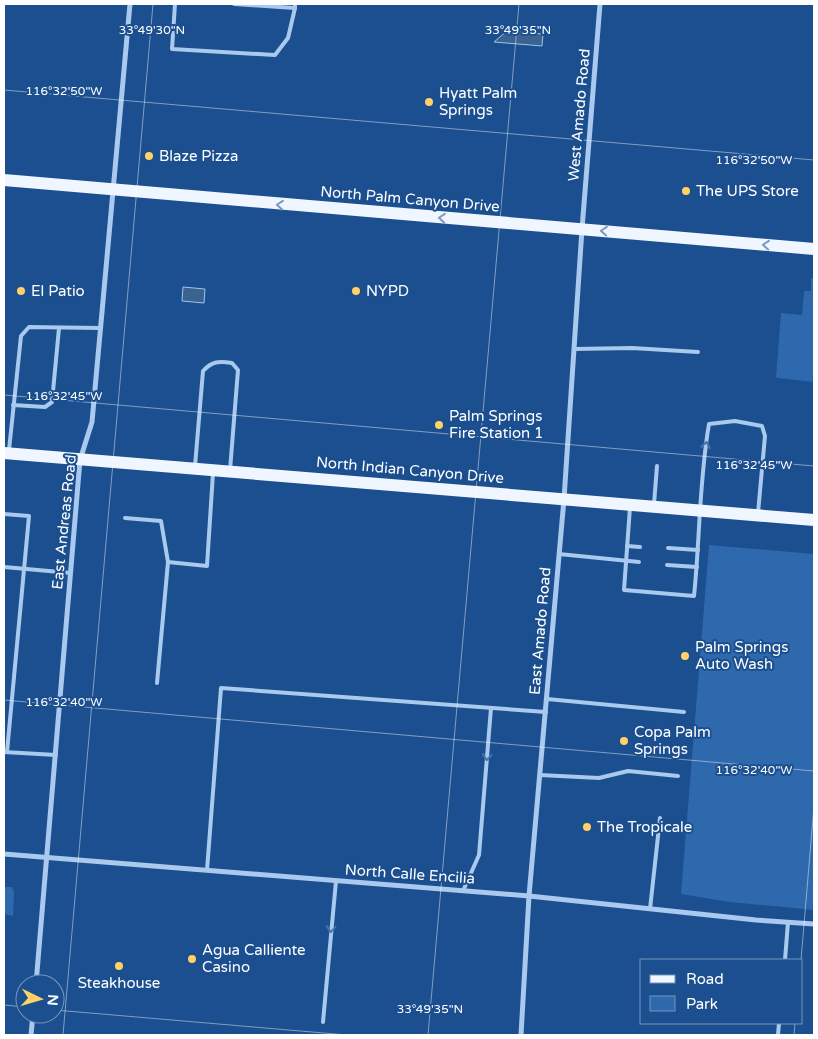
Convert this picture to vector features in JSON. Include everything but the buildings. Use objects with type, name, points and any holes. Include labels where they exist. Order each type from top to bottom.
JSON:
[{"type":"main road","name":"North Palm Canyon Drive","points":[[4,180],[814,249]]},
{"type":"main road","name":"North Indian Canyon Drive","points":[[6,454],[814,520]]},
{"type":"street","name":"East Andreas Road","points":[[37,974],[80,460],[92,422],[130,4]]},
{"type":"street","name":"West Amado Road","points":[[582,229],[600,4]]},
{"type":"street","name":"East Amado Road","points":[[521,1035],[530,896],[564,499],[582,229]]},
{"type":"street","name":"North Calle Encilia","points":[[4,854],[530,896],[814,924]]},
{"type":"lane","points":[[175,4],[172,49],[276,55],[288,38],[295,6],[234,4]]},
{"type":"lane","points":[[6,454],[21,336],[29,327],[100,328]]},
{"type":"lane","points":[[13,405],[44,407],[52,402],[59,328]]},
{"type":"lane","points":[[574,349],[632,348],[698,352]]},
{"type":"lane","points":[[194,469],[202,371],[209,364],[220,361],[232,363],[238,370],[230,472]]},
{"type":"lane","points":[[630,505],[624,590],[694,596],[703,457],[709,424],[734,421],[762,426],[765,436],[758,515]]},
{"type":"lane","points":[[654,507],[657,466]]},
{"type":"lane","points":[[168,562],[207,566],[213,471]]},
{"type":"lane","points":[[4,514],[29,516],[5,752],[56,755]]},
{"type":"lane","points":[[125,518],[161,521],[168,562],[157,683]]},
{"type":"lane","points":[[627,546],[640,546]]},
{"type":"lane","points":[[668,548],[698,550]]},
{"type":"lane","points":[[559,554],[639,562]]},
{"type":"lane","points":[[667,565],[697,567]]},
{"type":"lane","points":[[4,567],[71,573]]},
{"type":"lane","points":[[207,870],[221,688],[546,712]]},
{"type":"lane","points":[[547,699],[684,712]]},
{"type":"lane","points":[[462,891],[478,855],[491,708]]},
{"type":"lane","points":[[540,775],[599,778],[628,771],[678,776]]},
{"type":"lane","points":[[650,909],[660,818]]},
{"type":"lane","points":[[323,1022],[336,881]]},
{"type":"lane","points":[[784,959],[788,922]]},
{"type":"green space","points":[[814,277],[814,382],[778,378],[776,377],[781,313],[802,315],[804,291],[811,291],[811,279]]},
{"type":"green space","points":[[709,545],[814,554],[814,910],[729,902],[681,894]]},
{"type":"green space","points":[[4,887],[12,887],[14,892],[13,916],[4,914]]},
{"type":"shaded area","points":[[507,31],[543,34],[542,46],[494,42]]},
{"type":"shaded area","points":[[183,287],[205,289],[204,303],[182,301]]},
{"type":"place","name":"Hyatt Palm Springs","points":[[429,102]]},
{"type":"place","name":"Blaze Pizza","points":[[149,156]]},
{"type":"place","name":"The UPS Store","points":[[686,191]]},
{"type":"place","name":"El Patio","points":[[21,291]]},
{"type":"place","name":"NYPD","points":[[356,291]]},
{"type":"place","name":"Palm Springs Fire Station 1","points":[[439,425]]},
{"type":"place","name":"Palm Springs Auto Wash","points":[[685,656]]},
{"type":"place","name":"Copa Palm Springs","points":[[624,741]]},
{"type":"place","name":"The Tropicale","points":[[587,827]]},
{"type":"place","name":"Agua Calliente Casino","points":[[192,959]]},
{"type":"place","name":"Steakhouse","points":[[119,966]]}]
